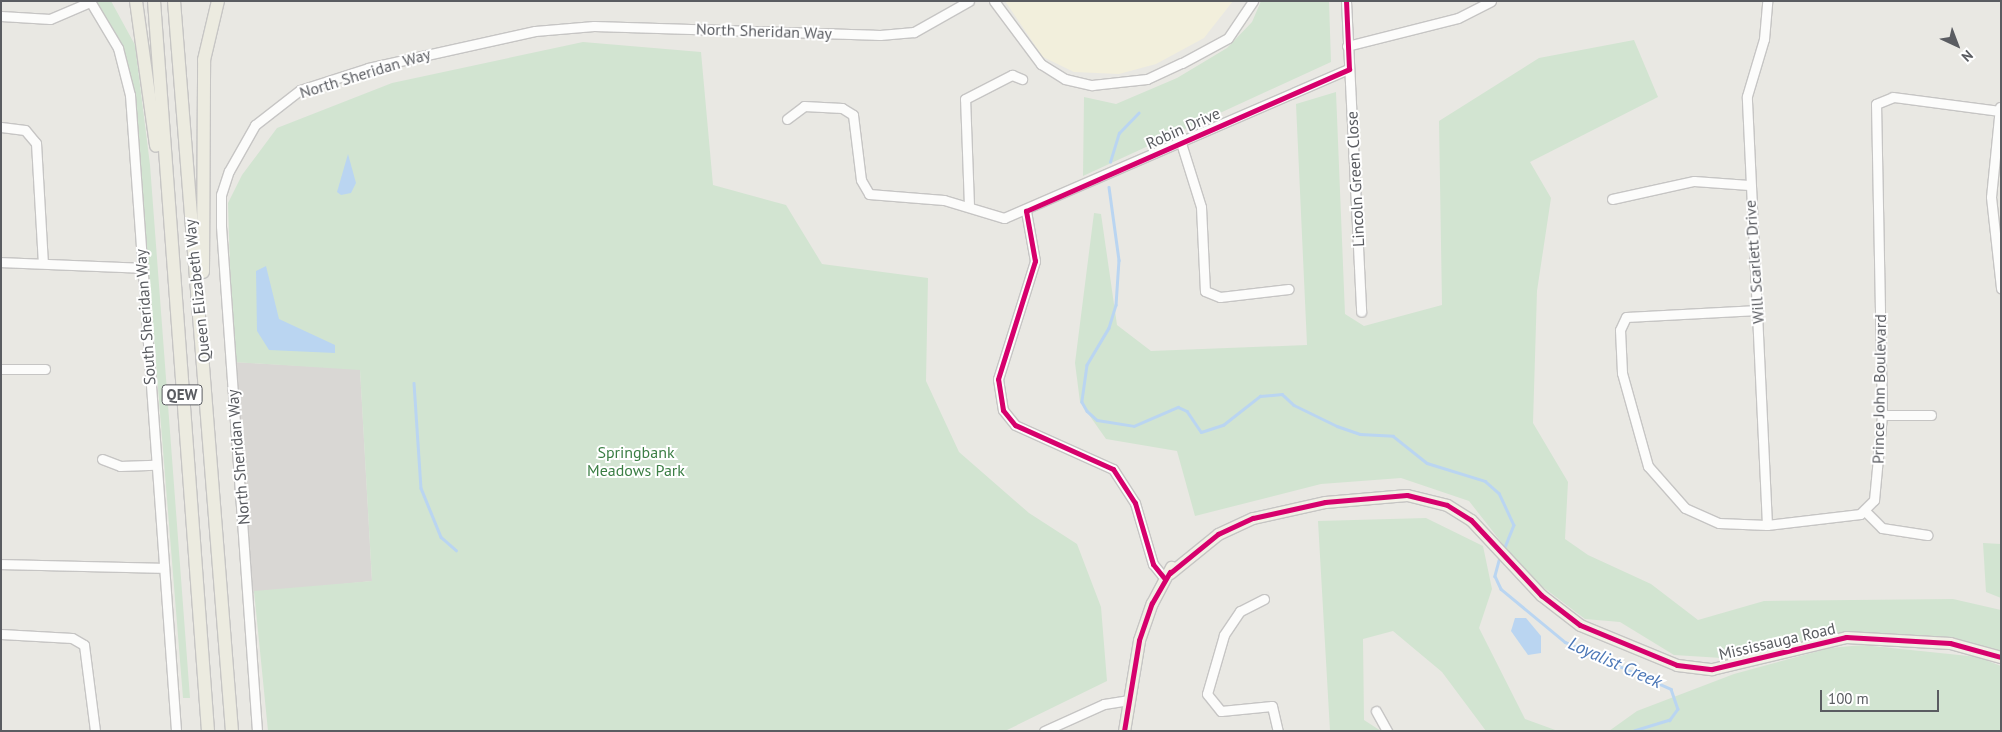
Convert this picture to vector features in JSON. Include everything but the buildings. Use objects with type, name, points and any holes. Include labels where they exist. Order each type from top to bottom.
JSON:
[{"type":"highway","points":[[136,1],[158,164],[165,182]]},
{"type":"highway","name":"Queen Elizabeth Way","points":[[154,1],[165,182],[208,731]]},
{"type":"highway","name":"Queen Elizabeth Way","points":[[174,1],[183,152],[202,332],[232,731]]},
{"type":"highway","points":[[202,332],[204,60],[218,1]]},
{"type":"main road","name":"Mississauga Road","points":[[1167,576],[1234,525],[1325,502],[1407,495],[1447,506],[1496,544],[1542,595],[1580,625],[1677,665],[1712,669],[1846,637],[1950,643],[2001,657]]},
{"type":"main road","points":[[1124,731],[1139,640],[1167,576]]},
{"type":"street","name":"North Sheridan Way","points":[[257,731],[221,226],[222,196],[229,171],[255,125],[300,90],[368,68],[535,31],[594,26],[880,35],[914,32],[969,1]]},
{"type":"street","points":[[994,1],[1041,64],[1065,79],[1092,85],[1148,79],[1182,63],[1228,38],[1252,1]]},
{"type":"street","name":"Lincoln Green Close","points":[[1346,1],[1361,312]]},
{"type":"street","points":[[1347,46],[1458,18],[1492,1]]},
{"type":"street","name":"Will Scarlett Drive","points":[[1767,1],[1764,39],[1747,96],[1749,184],[1758,310],[1767,525]]},
{"type":"street","points":[[1,16],[50,18],[90,2]]},
{"type":"street","name":"South Sheridan Way","points":[[90,2],[113,36],[127,76],[176,731]]},
{"type":"street","name":"Robin Drive","points":[[787,119],[804,106],[842,108],[857,123],[861,180],[869,194],[928,197],[969,206],[992,218],[1026,211],[1349,69]]},
{"type":"street","points":[[969,206],[965,99],[1012,75],[1022,79]]},
{"type":"street","name":"Prince John Boulevard","points":[[1865,511],[1874,500],[1882,415],[1876,104],[1893,97],[2000,108]]},
{"type":"street","points":[[2000,108],[1991,197],[2001,288]]},
{"type":"street","points":[[1,127],[25,130],[36,144],[43,263]]},
{"type":"street","points":[[1181,143],[1201,206],[1205,290],[1220,297],[1290,289]]},
{"type":"street","points":[[1612,199],[1694,181],[1749,184]]},
{"type":"street","points":[[1991,197],[2001,197]]},
{"type":"street","points":[[1026,211],[1035,261],[998,379],[1003,410],[1015,425],[1113,469],[1135,504],[1153,564],[1167,576]]},
{"type":"street","points":[[1,262],[142,268]]},
{"type":"street","points":[[1758,310],[1634,315],[1626,317],[1620,330],[1622,373],[1642,450],[1658,481],[1685,508],[1719,523],[1767,525],[1865,511],[1882,528],[1927,535]]},
{"type":"street","points":[[1,369],[45,370]]},
{"type":"street","points":[[1882,415],[1931,415]]},
{"type":"street","points":[[102,459],[120,466],[155,465]]},
{"type":"street","points":[[1,564],[164,568]]},
{"type":"street","points":[[1264,599],[1240,611],[1224,635],[1207,694],[1221,711],[1272,706],[1278,731]]},
{"type":"street","points":[[1,634],[72,638],[84,645],[95,731]]},
{"type":"street","points":[[1044,731],[1104,704],[1128,700]]},
{"type":"street","points":[[1376,710],[1387,731]]},
{"type":"shaded area","points":[[1005,1],[1233,1],[1204,38],[1156,64],[1119,74],[1074,72],[1043,57]]},
{"type":"shaded area","points":[[233,362],[360,369],[372,581],[248,594]]},
{"type":"green space","points":[[96,1],[111,1],[135,45],[150,165],[190,698],[183,698],[134,90],[123,47]]},
{"type":"green space","points":[[1261,1],[1329,1],[1331,62],[1083,176],[1084,97],[1116,104],[1177,78],[1227,48],[1252,22]]},
{"type":"green space","points":[[1634,40],[1658,97],[1530,162],[1551,198],[1537,291],[1533,423],[1568,482],[1565,539],[1588,555],[1651,584],[1698,620],[1764,601],[1953,599],[2001,610],[2001,651],[1955,638],[1832,635],[1722,658],[1674,655],[1620,622],[1585,619],[1527,575],[1469,501],[1401,478],[1321,484],[1195,516],[1177,451],[1106,439],[1080,402],[1075,363],[1094,213],[1101,214],[1117,325],[1151,351],[1307,345],[1296,104],[1336,92],[1345,314],[1364,326],[1442,305],[1439,121],[1539,58]]},
{"type":"green space","name":"Springbank Meadows Park","points":[[583,42],[701,52],[713,185],[786,205],[822,264],[928,278],[926,381],[959,452],[1029,513],[1077,544],[1101,607],[1107,681],[1005,731],[268,731],[254,591],[372,581],[360,370],[233,362],[228,203],[242,175],[277,128],[392,83]]},
{"type":"green space","points":[[1426,518],[1483,546],[1492,589],[1479,628],[1525,719],[1558,731],[1486,731],[1442,672],[1393,631],[1363,639],[1364,720],[1381,731],[1330,731],[1318,521]]},
{"type":"green space","points":[[1983,543],[2001,544],[2001,598],[1986,592]]},
{"type":"green space","points":[[1863,645],[1978,657],[2001,666],[2001,731],[1609,731],[1637,711],[1734,674],[1830,648]]},
{"type":"water","points":[[348,154],[356,183],[351,193],[341,195],[337,192]]},
{"type":"water","points":[[266,266],[279,319],[335,345],[335,353],[269,350],[257,331],[256,271]]},
{"type":"water","points":[[1515,618],[1526,618],[1541,636],[1541,653],[1528,655],[1511,631]]},
{"type":"waterway","name":"Loyalist Creek","points":[[1110,162],[1119,133],[1138,113]]},
{"type":"waterway","name":"Loyalist Creek","points":[[1109,187],[1119,260],[1116,305],[1109,328],[1087,365],[1082,402],[1087,411],[1097,420],[1134,426],[1178,407],[1187,411],[1201,432],[1223,425],[1260,396],[1282,394],[1294,405],[1337,426],[1360,434],[1393,436],[1427,463],[1485,481],[1499,493],[1514,525],[1504,550]]},
{"type":"waterway","points":[[414,383],[421,488],[441,537],[456,550]]},
{"type":"waterway","name":"Loyalist Creek","points":[[1500,557],[1495,576],[1501,589],[1565,642],[1671,689],[1678,709],[1670,720],[1635,731]]},
{"type":"cycle path","points":[[1165,579],[1153,564],[1135,503],[1113,469],[1015,425],[1003,410],[998,379],[1035,261],[1026,211],[1349,69],[1346,1]]},
{"type":"cycle path","points":[[1170,573],[1218,534],[1253,518],[1325,502],[1407,495],[1447,505],[1471,520],[1541,595],[1580,625],[1677,665],[1712,669],[1846,637],[1950,643],[2001,657]]},
{"type":"cycle path","points":[[1124,731],[1139,640],[1152,603],[1170,572]]}]
